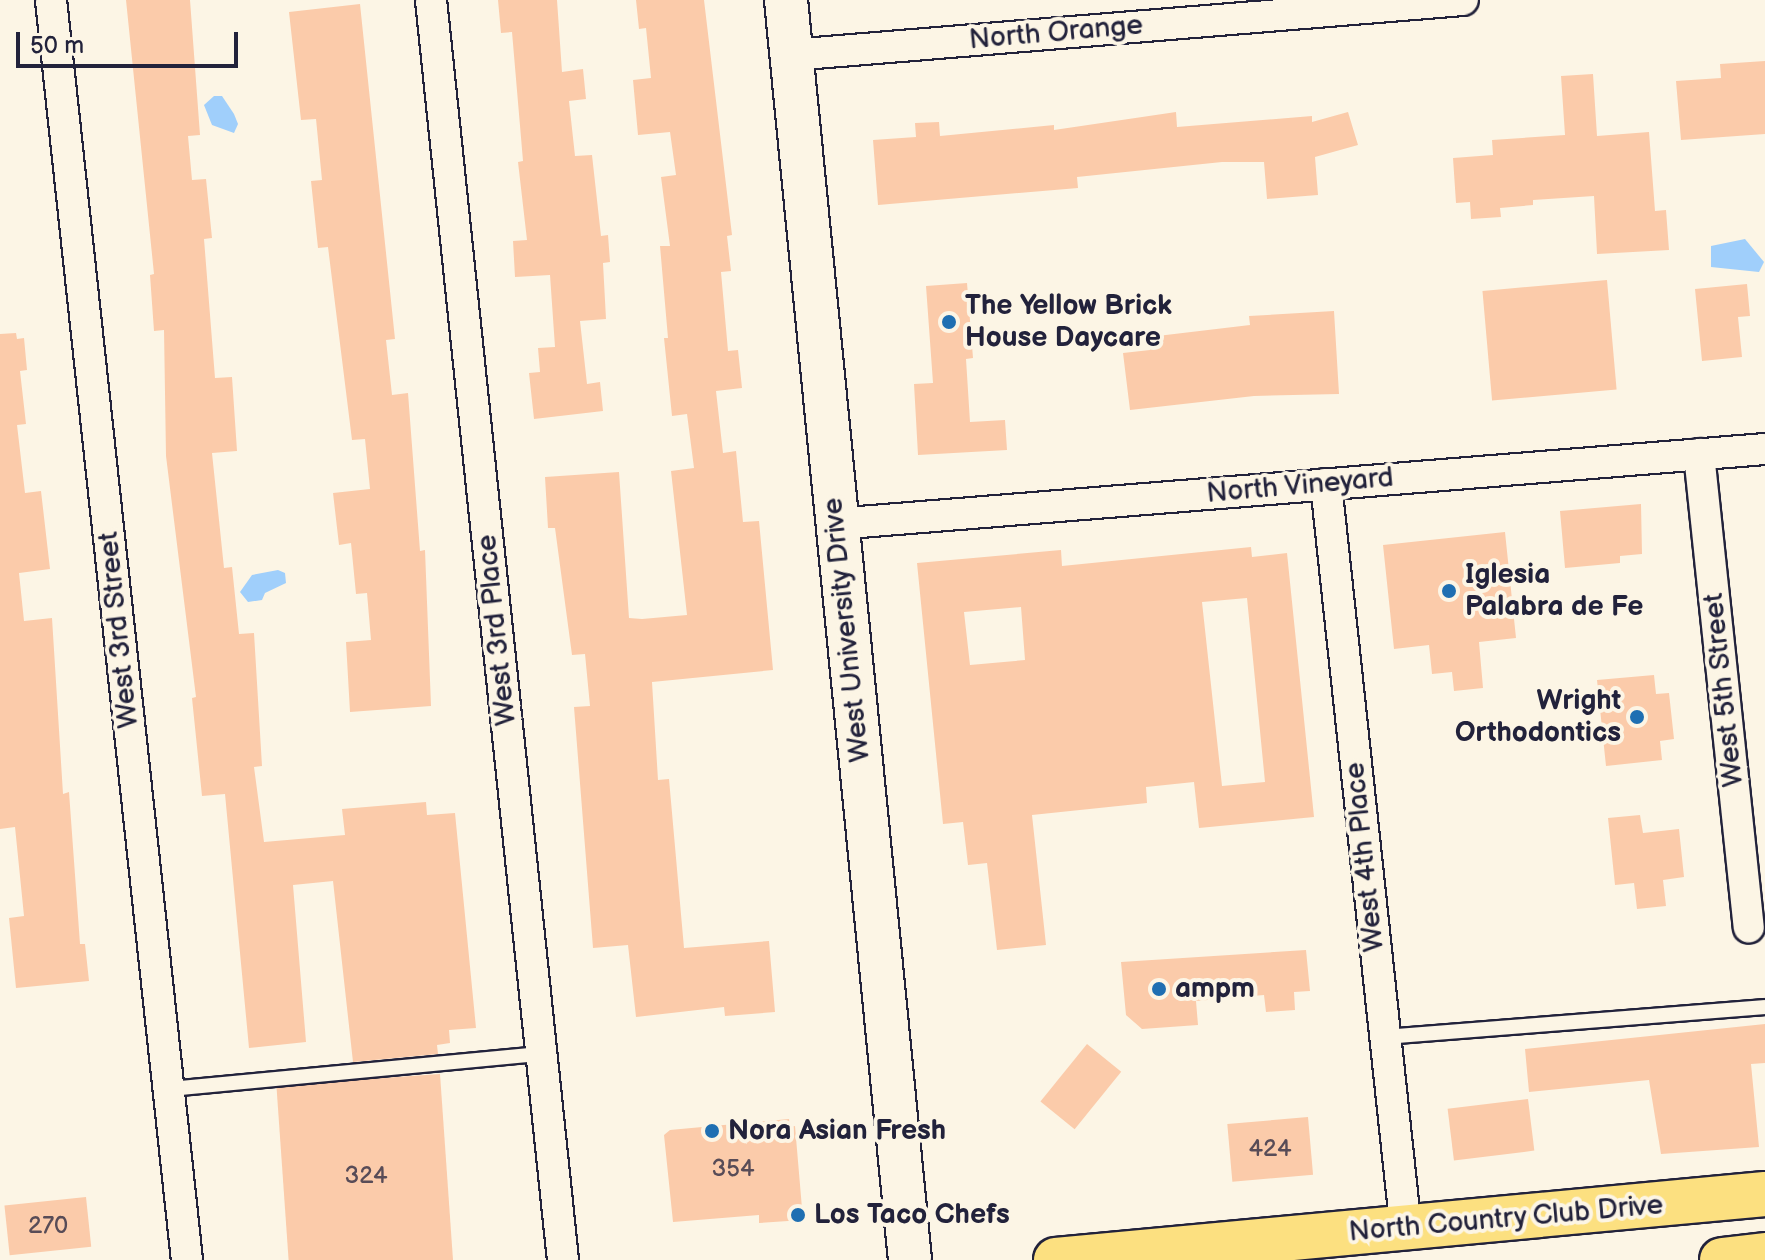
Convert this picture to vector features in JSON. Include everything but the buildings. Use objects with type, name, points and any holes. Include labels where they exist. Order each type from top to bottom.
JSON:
[{"type":"main road","name":"West University Drive","points":[[786,0],[835,524],[910,1260]]},
{"type":"main road","name":"North Country Club Drive","points":[[1056,1260],[1406,1230],[1765,1194]]},
{"type":"main road","points":[[1722,1260],[1765,1255]]},
{"type":"street","name":"West 3rd Street","points":[[51,0],[187,1260]]},
{"type":"street","name":"West 3rd Place","points":[[431,0],[563,1260]]},
{"type":"street","name":"North Orange","points":[[791,55],[1463,0]]},
{"type":"street","name":"North Vineyard","points":[[835,524],[1765,449]]},
{"type":"street","name":"West 5th Street","points":[[1699,454],[1749,927]]},
{"type":"street","name":"West 4th Place","points":[[1326,484],[1406,1230]]},
{"type":"lane","points":[[1385,1037],[1765,1007]]},
{"type":"lane","points":[[169,1089],[541,1054]]},
{"type":"water","points":[[214,96],[222,96],[234,114],[238,124],[234,133],[212,125],[204,105]]},
{"type":"water","points":[[1745,239],[1764,262],[1759,272],[1711,267],[1711,246]]},
{"type":"water","points":[[278,570],[285,573],[286,583],[265,593],[262,600],[248,602],[240,592],[252,575]]},
{"type":"place","name":"The Yellow Brick House Daycare","points":[[949,322]]},
{"type":"place","name":"Iglesia Palabra de Fe","points":[[1449,591]]},
{"type":"place","name":"Wright Orthodontics","points":[[1637,717]]},
{"type":"place","name":"ampm","points":[[1159,989]]},
{"type":"place","name":"Nora Asian Fresh","points":[[712,1131]]},
{"type":"place","name":"Los Taco Chefs","points":[[798,1215]]}]
